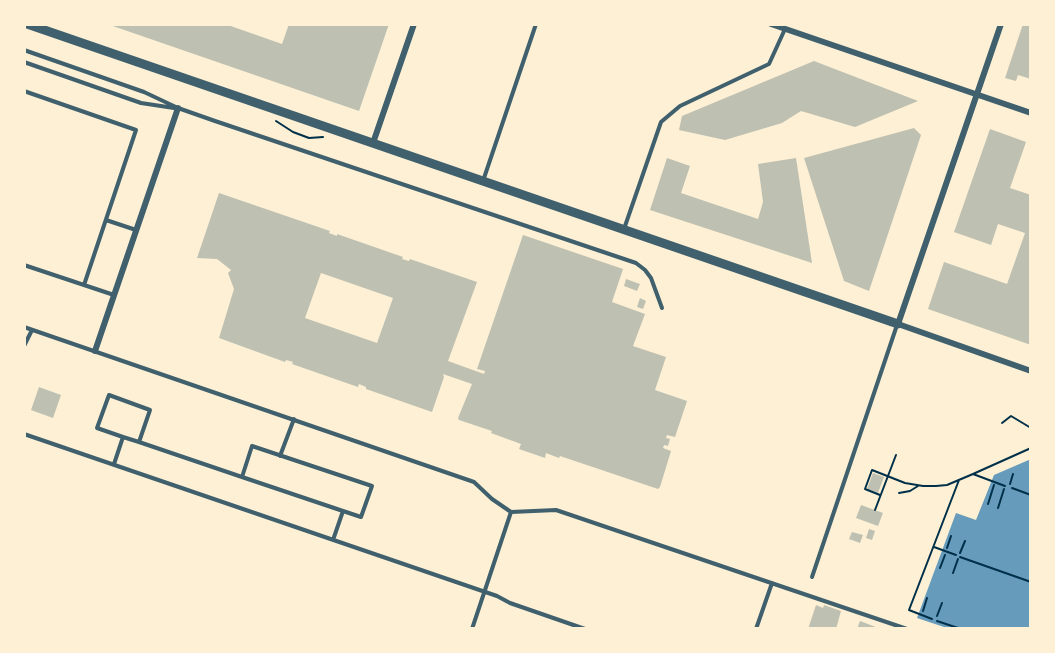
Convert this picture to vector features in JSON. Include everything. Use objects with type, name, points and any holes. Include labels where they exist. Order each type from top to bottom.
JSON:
[{"type":"street","points":[[27,24],[1031,371]]},
{"type":"street","points":[[372,143],[414,24]]},
{"type":"street","points":[[771,24],[1031,113]]},
{"type":"street","points":[[898,324],[1001,24]]},
{"type":"street","points":[[95,351],[178,108]]},
{"type":"lane","points":[[483,181],[536,24]]},
{"type":"lane","points":[[623,230],[662,122],[680,106],[769,64],[785,29]]},
{"type":"lane","points":[[24,50],[144,92],[178,108],[636,263],[651,278],[662,308]]},
{"type":"lane","points":[[24,62],[141,103],[178,108]]},
{"type":"lane","points":[[24,91],[136,130],[84,285]]},
{"type":"lane","points":[[106,219],[136,230]]},
{"type":"lane","points":[[24,265],[114,295]]},
{"type":"lane","points":[[812,577],[898,324]]},
{"type":"lane","points":[[24,327],[473,482],[511,512],[556,510],[907,629]]},
{"type":"lane","points":[[24,346],[32,330]]},
{"type":"lane","points":[[139,442],[150,410],[109,395],[97,428],[242,477],[344,511],[361,517],[372,486],[252,446],[242,477]]},
{"type":"lane","points":[[280,456],[294,419]]},
{"type":"lane","points":[[24,434],[585,629]]},
{"type":"lane","points":[[114,465],[123,437]]},
{"type":"lane","points":[[333,540],[344,511]]},
{"type":"lane","points":[[472,629],[511,512]]},
{"type":"lane","points":[[756,629],[772,583]]},
{"type":"path","points":[[1002,423],[1011,416],[1031,428]]},
{"type":"path","points":[[880,495],[865,489],[872,470],[919,486],[936,486],[959,480],[1031,448]]},
{"type":"path","points":[[875,510],[896,455]]},
{"type":"path","points":[[973,474],[1005,487],[998,507]]},
{"type":"path","points":[[1010,484],[1014,474]]},
{"type":"path","points":[[932,619],[909,610],[959,480]]},
{"type":"path","points":[[988,504],[994,485]]},
{"type":"path","points":[[899,493],[919,486]]},
{"type":"path","points":[[1012,488],[1031,495]]},
{"type":"path","points":[[947,548],[951,536]]},
{"type":"path","points":[[960,553],[965,541]]},
{"type":"path","points":[[933,547],[956,555]]},
{"type":"path","points":[[940,568],[945,555]]},
{"type":"path","points":[[953,573],[959,558],[1031,582]]},
{"type":"path","points":[[923,611],[927,598]]},
{"type":"path","points":[[938,616],[942,603]]},
{"type":"path","points":[[937,621],[961,629]]},
{"type":"water","points":[[1031,459],[1031,629],[950,629],[917,618],[956,513],[976,520],[994,475]]},
{"type":"building","points":[[107,24],[225,24],[282,44],[289,24],[389,24],[359,111]]},
{"type":"building","points":[[1023,24],[1031,24],[1031,79],[1018,75],[1016,81],[1005,78]]},
{"type":"building","points":[[814,61],[918,101],[855,127],[801,111],[782,123],[725,140],[679,130],[682,116]]},
{"type":"building","points":[[914,128],[921,135],[869,291],[844,281],[804,158]]},
{"type":"building","points":[[990,129],[1026,142],[1010,188],[1031,195],[1031,345],[928,309],[944,262],[1007,284],[1025,233],[998,224],[991,245],[954,232]]},
{"type":"building","points":[[667,158],[690,166],[681,193],[758,219],[763,202],[758,164],[796,158],[812,263],[650,210]]},
{"type":"building","points":[[219,193],[330,231],[329,233],[337,236],[337,234],[403,257],[402,259],[409,261],[410,259],[477,282],[448,361],[484,374],[485,371],[477,369],[523,235],[623,269],[612,302],[645,314],[633,346],[666,357],[655,390],[687,401],[675,437],[667,435],[666,438],[670,439],[668,446],[664,445],[663,448],[671,451],[660,487],[658,489],[560,456],[559,458],[546,453],[545,458],[519,449],[521,444],[491,433],[492,431],[459,420],[472,384],[443,374],[432,412],[366,389],[359,384],[358,387],[292,364],[293,362],[286,360],[285,362],[219,338],[234,289],[228,273],[231,270],[217,259],[197,258]],"holes":[[[321,273],[393,298],[377,343],[305,318]]]},
{"type":"building","points":[[626,279],[640,284],[637,291],[624,286]]},
{"type":"building","points":[[640,298],[646,301],[643,309],[637,307]]},
{"type":"building","points":[[39,387],[61,395],[53,418],[31,410]]},
{"type":"building","points":[[873,473],[884,477],[878,493],[867,489]]},
{"type":"building","points":[[861,505],[883,513],[878,526],[856,518]]},
{"type":"building","points":[[869,529],[875,531],[872,540],[866,538]]},
{"type":"building","points":[[852,532],[863,535],[860,543],[849,539]]},
{"type":"building","points":[[816,605],[823,608],[824,605],[841,611],[836,629],[808,629]]},
{"type":"building","points":[[860,621],[881,629],[857,629]]}]
